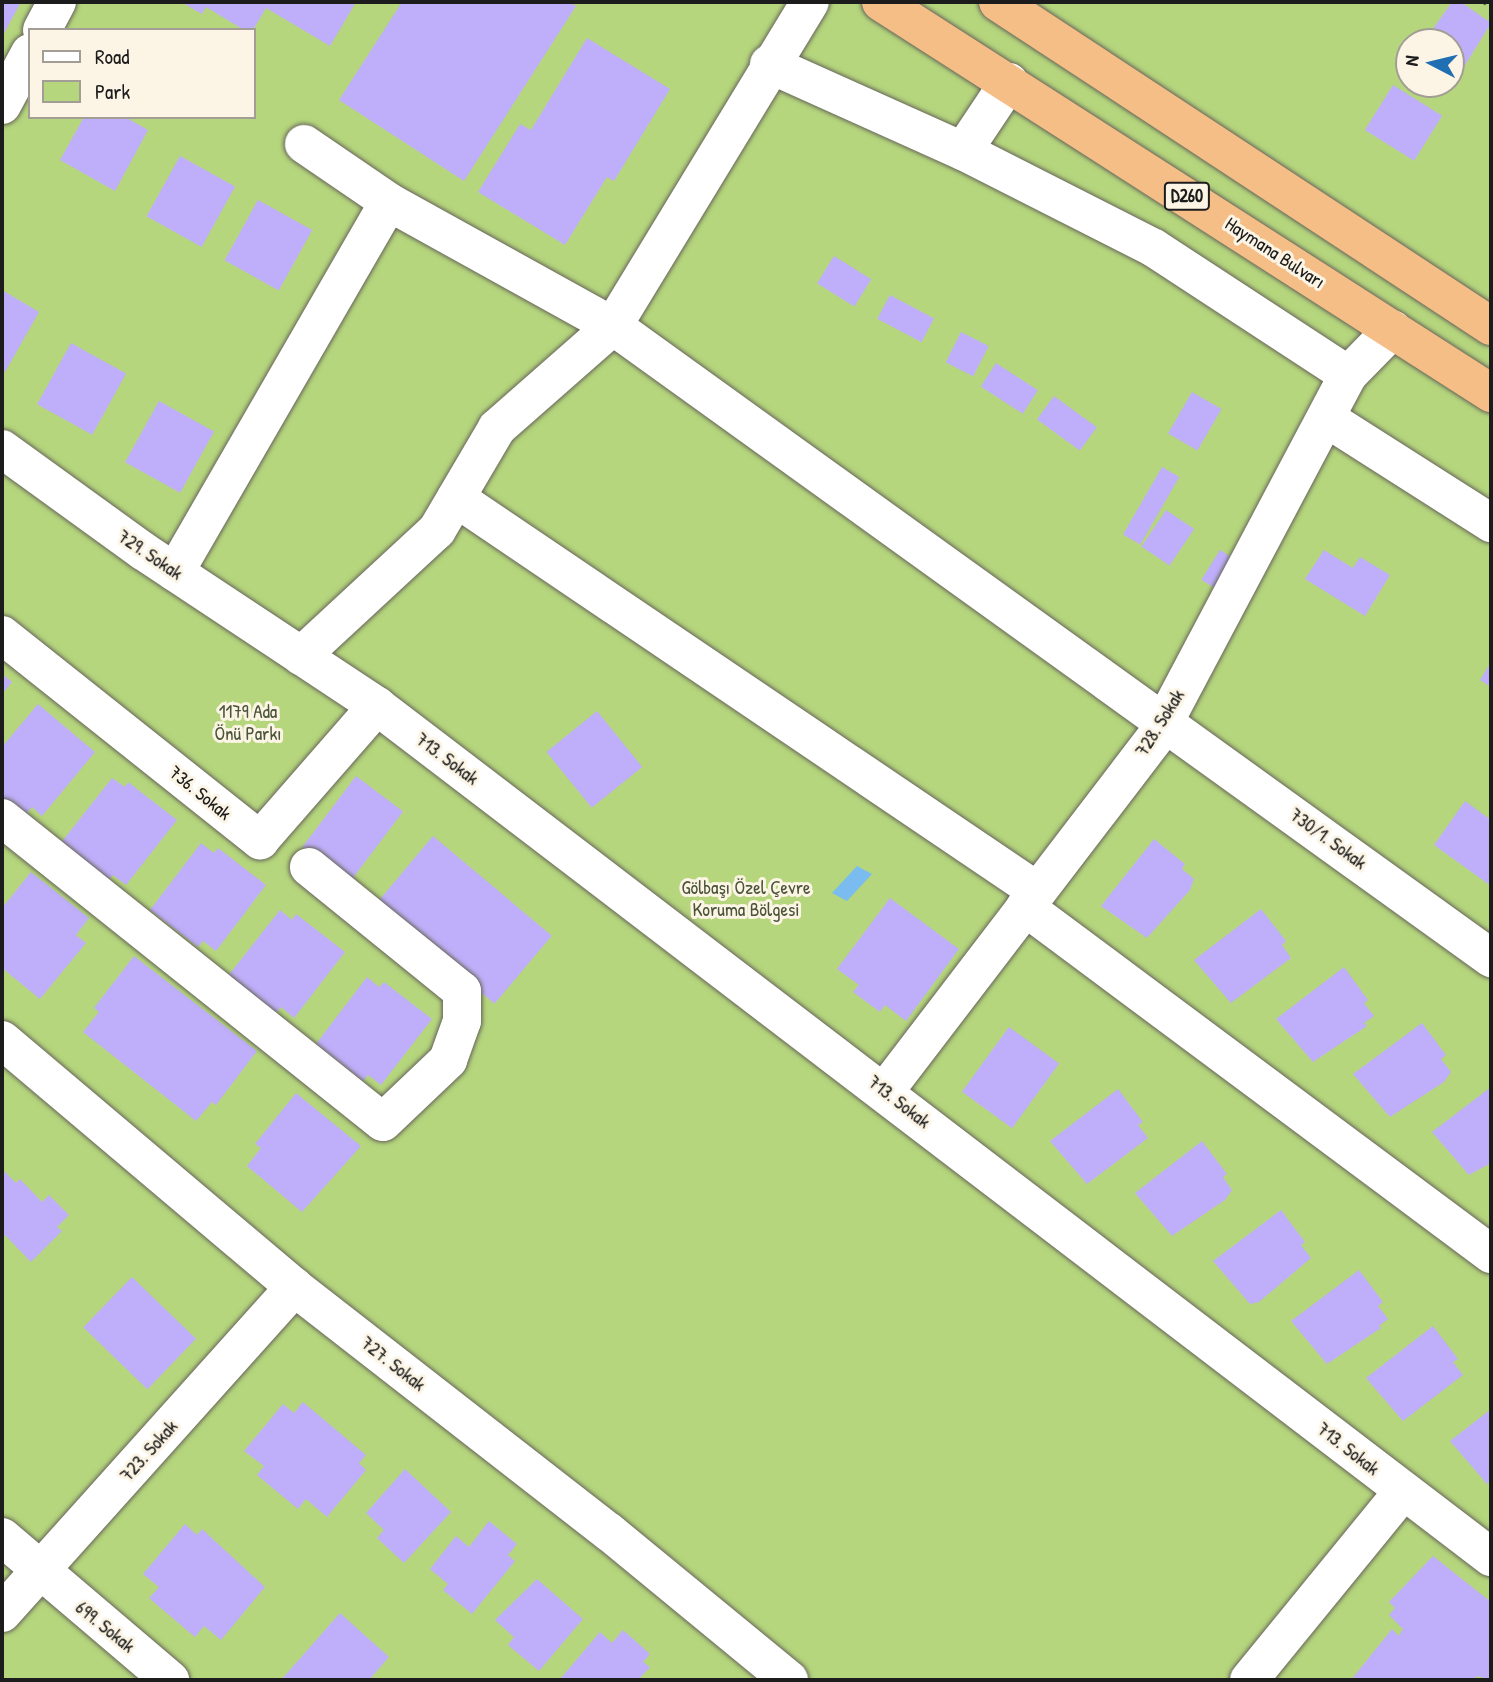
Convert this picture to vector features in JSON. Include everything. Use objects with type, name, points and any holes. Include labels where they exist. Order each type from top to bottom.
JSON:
[{"type":"highway","name":"Haymana Bulvarı","points":[[881,2],[1491,393]]},
{"type":"highway","points":[[998,2],[1491,327]]},
{"type":"street","points":[[43,28],[57,2]]},
{"type":"street","points":[[301,656],[437,530],[497,428],[613,326],[769,64],[810,2]]},
{"type":"street","points":[[2,105],[28,57]]},
{"type":"street","points":[[769,64],[963,151],[1154,248],[1348,375]]},
{"type":"street","points":[[963,151],[1009,82]]},
{"type":"street","name":"730/1. Sokak","points":[[304,144],[389,202],[613,326],[1166,720],[1491,958]]},
{"type":"street","points":[[175,572],[389,202]]},
{"type":"street","name":"728. Sokak","points":[[885,1091],[1166,720],[1348,375],[1393,329]]},
{"type":"street","points":[[1326,418],[1491,523]]},
{"type":"street","name":"729. Sokak","points":[[2,449],[175,572],[301,656]]},
{"type":"street","points":[[456,498],[1031,899],[1491,1254]]},
{"type":"street","name":"736. Sokak","points":[[2,635],[260,840],[377,706]]},
{"type":"street","name":"713. Sokak","points":[[301,656],[377,706],[885,1091],[1491,1557]]},
{"type":"street","points":[[2,818],[383,1122],[448,1060],[462,1021],[462,991],[309,867]]},
{"type":"street","name":"727. Sokak","points":[[2,1040],[294,1287],[609,1532],[789,1680]]},
{"type":"street","name":"723. Sokak","points":[[2,1613],[294,1287]]},
{"type":"street","points":[[1249,1680],[1403,1491]]},
{"type":"street","name":"699. Sokak","points":[[2,1537],[40,1573],[170,1680]]},
{"type":"path","points":[[1485,2],[1491,6]]},
{"type":"green space","name":"Gölbaşı Özel Çevre Koruma Bölgesi","points":[[2,2],[1491,2],[1491,1680],[2,1680]]},
{"type":"water","points":[[857,866],[872,874],[847,901],[832,893]]},
{"type":"building","points":[[2,2],[21,2],[2,37]]},
{"type":"building","points":[[181,2],[356,2],[330,46],[266,8],[254,28],[241,28],[206,7],[202,14]]},
{"type":"building","points":[[402,2],[569,2],[576,6],[464,181],[339,100]]},
{"type":"building","points":[[1452,2],[1461,2],[1491,23],[1465,65],[1465,28],[1434,28]]},
{"type":"building","points":[[587,38],[670,89],[614,181],[607,177],[565,245],[478,192],[520,124],[531,130]]},
{"type":"building","points":[[1393,85],[1395,98],[1414,98],[1442,116],[1414,161],[1365,130]]},
{"type":"building","points":[[83,119],[129,119],[148,130],[115,191],[60,160]]},
{"type":"building","points":[[180,156],[235,187],[202,247],[147,216]]},
{"type":"building","points":[[258,200],[312,230],[279,290],[225,260]]},
{"type":"building","points":[[834,256],[871,279],[854,306],[817,283]]},
{"type":"building","points":[[2,290],[39,312],[5,372],[2,370]]},
{"type":"building","points":[[890,295],[934,318],[921,342],[877,319]]},
{"type":"building","points":[[961,332],[989,346],[973,376],[946,362]]},
{"type":"building","points":[[71,343],[126,374],[92,435],[37,404]]},
{"type":"building","points":[[996,363],[1038,390],[1023,414],[981,386]]},
{"type":"building","points":[[1192,392],[1221,409],[1197,451],[1168,434]]},
{"type":"building","points":[[1054,396],[1097,427],[1080,451],[1037,419]]},
{"type":"building","points":[[159,401],[214,432],[180,493],[125,462]]},
{"type":"building","points":[[1162,467],[1179,477],[1140,545],[1123,535]]},
{"type":"building","points":[[1166,510],[1194,529],[1170,565],[1141,546]]},
{"type":"building","points":[[1220,550],[1236,560],[1218,590],[1201,580]]},
{"type":"building","points":[[1324,550],[1353,568],[1360,557],[1390,575],[1365,616],[1305,579]]},
{"type":"building","points":[[1491,662],[1491,687],[1480,680]]},
{"type":"building","points":[[2,674],[12,682],[2,694]]},
{"type":"building","points":[[38,704],[95,752],[42,816],[32,807],[23,817],[2,799],[2,747]]},
{"type":"building","points":[[597,711],[642,767],[592,808],[546,752]]},
{"type":"building","points":[[356,776],[403,812],[350,883],[302,847]]},
{"type":"building","points":[[112,778],[125,787],[128,782],[177,820],[126,885],[113,875],[108,881],[60,844]]},
{"type":"building","points":[[1465,801],[1491,820],[1491,886],[1434,845]]},
{"type":"building","points":[[433,836],[552,936],[495,1004],[376,904]]},
{"type":"building","points":[[1154,839],[1185,864],[1182,869],[1194,879],[1190,890],[1147,938],[1101,906]]},
{"type":"building","points":[[201,843],[214,853],[218,848],[266,885],[216,951],[203,941],[198,947],[150,910]]},
{"type":"building","points":[[31,872],[89,918],[76,935],[86,943],[40,999],[2,968],[2,908]]},
{"type":"building","points":[[890,898],[959,949],[906,1021],[885,1005],[880,1012],[853,992],[859,985],[837,969]]},
{"type":"building","points":[[1261,909],[1286,941],[1282,945],[1291,958],[1231,1003],[1194,960]]},
{"type":"building","points":[[280,910],[292,920],[296,914],[345,952],[294,1018],[281,1007],[276,1013],[228,976]]},
{"type":"building","points":[[134,956],[257,1051],[216,1105],[212,1102],[196,1121],[83,1032],[99,1012],[94,1008]]},
{"type":"building","points":[[1344,967],[1368,1000],[1364,1003],[1374,1016],[1364,1023],[1367,1026],[1313,1062],[1276,1019]]},
{"type":"building","points":[[367,977],[379,987],[384,982],[432,1019],[381,1085],[368,1075],[363,1081],[316,1044]]},
{"type":"building","points":[[1422,1023],[1446,1055],[1441,1059],[1451,1072],[1444,1082],[1390,1117],[1353,1074]]},
{"type":"building","points":[[1009,1027],[1059,1063],[1012,1128],[962,1092]]},
{"type":"building","points":[[1491,1087],[1491,1163],[1469,1175],[1432,1132]]},
{"type":"building","points":[[1118,1089],[1143,1122],[1138,1125],[1148,1138],[1087,1184],[1050,1141]]},
{"type":"building","points":[[296,1093],[361,1146],[302,1212],[247,1166],[261,1148],[255,1144]]},
{"type":"building","points":[[1202,1141],[1227,1174],[1223,1177],[1232,1190],[1225,1200],[1172,1236],[1135,1193]]},
{"type":"building","points":[[2,1169],[16,1183],[20,1179],[42,1202],[49,1195],[69,1215],[57,1227],[62,1231],[31,1262],[5,1235],[2,1238]]},
{"type":"building","points":[[1281,1210],[1305,1242],[1301,1245],[1311,1258],[1259,1302],[1250,1304],[1213,1261]]},
{"type":"building","points":[[1359,1270],[1383,1302],[1378,1306],[1388,1319],[1379,1326],[1381,1328],[1327,1364],[1291,1321]]},
{"type":"building","points":[[132,1277],[196,1339],[147,1389],[83,1327]]},
{"type":"building","points":[[1433,1326],[1458,1359],[1453,1362],[1463,1375],[1403,1421],[1366,1378]]},
{"type":"building","points":[[303,1402],[366,1455],[359,1463],[366,1470],[327,1517],[306,1499],[298,1509],[257,1475],[264,1466],[244,1451],[283,1404],[294,1413]]},
{"type":"building","points":[[1491,1409],[1491,1480],[1487,1484],[1450,1441]]},
{"type":"building","points":[[405,1469],[451,1512],[404,1563],[377,1538],[384,1530],[366,1513]]},
{"type":"building","points":[[489,1521],[517,1544],[508,1555],[515,1561],[472,1614],[443,1590],[448,1584],[430,1569],[456,1536],[469,1547]]},
{"type":"building","points":[[185,1524],[197,1535],[202,1529],[265,1587],[221,1640],[204,1626],[195,1637],[149,1598],[159,1587],[143,1574]]},
{"type":"building","points":[[1433,1556],[1491,1602],[1491,1680],[1477,1676],[1473,1680],[1351,1680],[1392,1629],[1399,1636],[1403,1629],[1389,1615],[1395,1608],[1389,1602]]},
{"type":"building","points":[[537,1579],[583,1619],[539,1671],[508,1645],[514,1637],[495,1620]]},
{"type":"building","points":[[340,1613],[389,1657],[369,1680],[281,1680]]},
{"type":"building","points":[[623,1630],[650,1654],[643,1662],[650,1667],[638,1680],[561,1678],[600,1632],[612,1643]]},
{"type":"park label","name":"1179 Ada Önü Parkı","points":[[248,723]]}]
